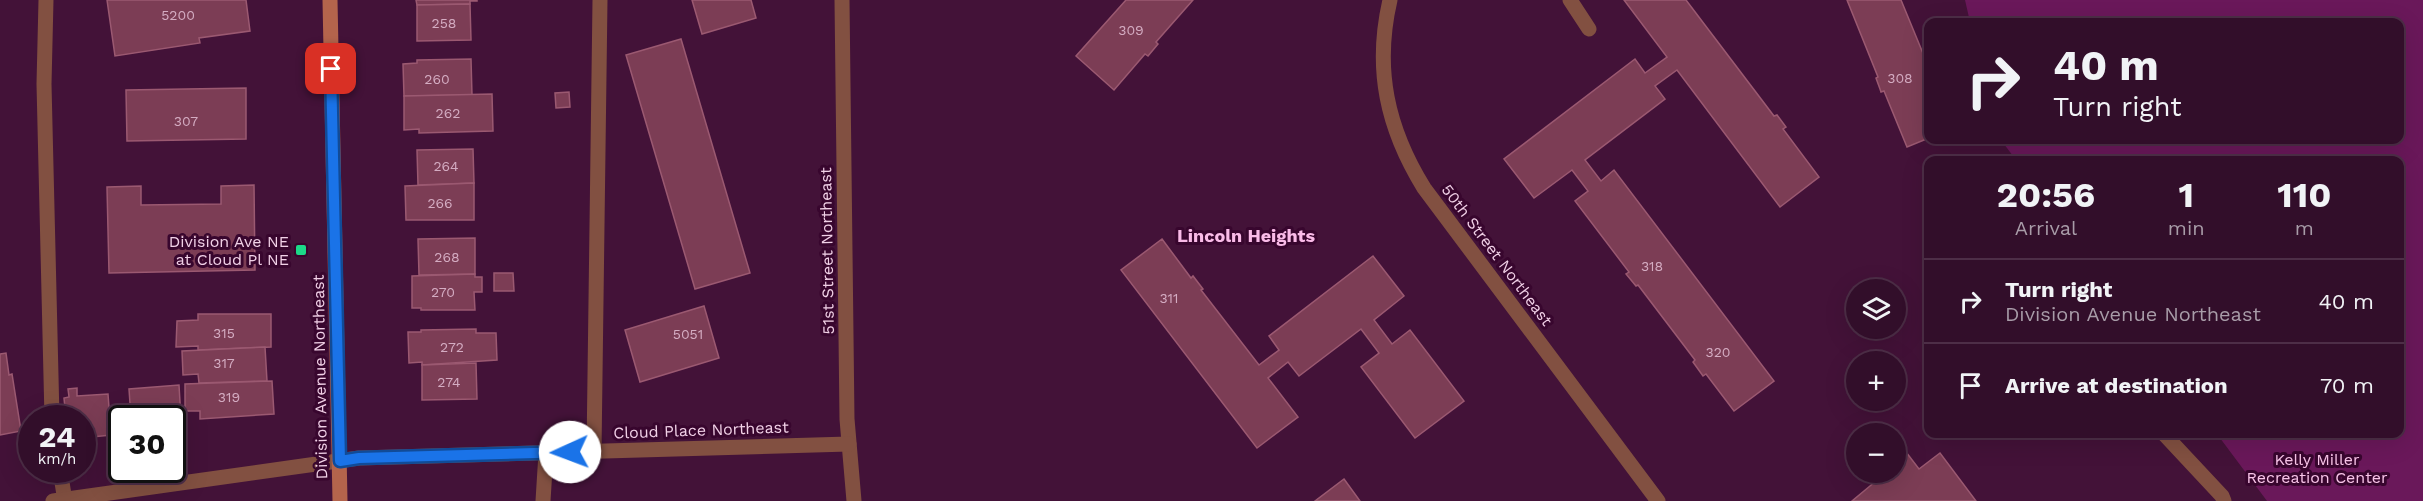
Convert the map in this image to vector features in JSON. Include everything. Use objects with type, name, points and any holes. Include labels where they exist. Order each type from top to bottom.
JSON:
[{"type":"street","points":[[46,0],[44,84],[52,405]]},
{"type":"street","name":"Division Avenue Northeast","points":[[330,0],[340,501]]},
{"type":"street","points":[[594,451],[600,0]]},
{"type":"street","name":"51st Street Northeast","points":[[842,0],[847,419],[854,501]]},
{"type":"street","name":"50th Street Northeast","points":[[1390,0],[1382,45],[1383,74],[1392,119],[1409,162],[1424,188],[1658,501]]},
{"type":"street","points":[[1570,0],[1590,29]]},
{"type":"street","points":[[2168,438],[2222,496],[2224,501]]},
{"type":"street","name":"Cloud Place Northeast","points":[[61,500],[359,458],[849,444]]},
{"type":"street","points":[[543,501],[546,453]]},
{"type":"street","points":[[60,483],[61,500]]},
{"type":"green space","name":"Kelly Miller Recreation Center","points":[[1965,0],[2423,0],[2423,501],[2267,501],[2220,438],[2404,438],[2404,156],[2013,156],[2004,144],[2404,144],[2404,18],[1969,18]]},
{"type":"building","points":[[107,0],[246,0],[250,31],[199,38],[200,43],[115,56]]},
{"type":"building","points":[[416,0],[477,1],[470,1],[470,4],[417,5]]},
{"type":"building","points":[[692,0],[751,0],[756,18],[702,34]]},
{"type":"building","points":[[1126,0],[1193,0],[1156,42],[1158,44],[1148,56],[1145,54],[1114,90],[1076,56]]},
{"type":"building","points":[[1624,0],[1686,0],[1774,116],[1777,115],[1786,127],[1783,129],[1819,177],[1780,207],[1677,70],[1655,86],[1665,99],[1585,160],[1601,181],[1614,170],[1774,381],[1734,411],[1706,374],[1703,376],[1693,362],[1695,360],[1638,285],[1636,286],[1626,274],[1629,272],[1575,201],[1588,191],[1572,170],[1534,198],[1504,159],[1635,59],[1645,73],[1667,57]]},
{"type":"building","points":[[1847,0],[1901,0],[1924,56],[1924,140],[1907,147],[1884,91],[1881,92],[1876,78],[1878,77]]},
{"type":"building","points":[[470,4],[471,40],[417,41],[417,5]]},
{"type":"building","points":[[681,39],[750,273],[695,289],[626,55]]},
{"type":"building","points":[[471,59],[472,95],[404,96],[403,64],[417,63],[417,60]]},
{"type":"building","points":[[246,88],[246,139],[127,141],[126,90]]},
{"type":"building","points":[[569,92],[570,107],[556,108],[555,93]]},
{"type":"building","points":[[492,94],[493,131],[419,133],[419,129],[404,130],[404,96]]},
{"type":"building","points":[[473,149],[474,183],[418,185],[417,150]]},
{"type":"building","points":[[474,183],[474,220],[406,220],[405,186]]},
{"type":"building","points":[[254,185],[255,270],[109,273],[107,187],[141,186],[141,205],[221,204],[221,186]]},
{"type":"building","points":[[475,238],[475,274],[419,275],[418,239]]},
{"type":"building","points":[[1162,239],[1191,278],[1193,276],[1203,289],[1201,290],[1259,365],[1279,350],[1269,336],[1373,256],[1404,296],[1374,320],[1392,344],[1410,330],[1464,401],[1415,438],[1361,367],[1379,353],[1361,329],[1299,376],[1288,362],[1268,378],[1298,417],[1257,448],[1121,270]]},
{"type":"building","points":[[494,273],[513,273],[514,291],[494,291]]},
{"type":"building","points":[[475,274],[475,277],[482,277],[482,292],[474,292],[475,310],[412,308],[412,276]]},
{"type":"building","points":[[704,306],[719,358],[640,382],[625,330]]},
{"type":"building","points":[[198,314],[271,314],[271,347],[198,350],[198,346],[176,347],[177,321],[198,320]]},
{"type":"building","points":[[476,329],[476,333],[496,333],[497,360],[422,365],[422,362],[409,363],[408,332]]},
{"type":"building","points":[[265,347],[267,381],[199,383],[198,374],[183,375],[182,351]]},
{"type":"building","points":[[6,353],[9,375],[12,374],[18,412],[18,432],[0,435],[0,354]]},
{"type":"building","points":[[476,363],[477,399],[422,400],[422,365]]},
{"type":"building","points":[[272,381],[274,414],[200,419],[200,411],[186,411],[185,384]]},
{"type":"building","points":[[179,385],[180,405],[130,405],[129,389]]},
{"type":"building","points":[[77,388],[77,396],[108,394],[108,435],[96,437],[96,405],[65,405],[64,398],[69,397],[68,389]]},
{"type":"building","points":[[1906,452],[1919,469],[1940,453],[1976,501],[1852,501],[1874,483],[1906,483]]},
{"type":"building","points":[[1344,479],[1360,501],[1315,501]]},
{"type":"place","name":"Division Ave NE at Cloud Pl NE","points":[[301,250]]},
{"type":"district","name":"Lincoln Heights","points":[[1246,235]]},
{"type":"route","points":[[331,69],[340,461],[359,458],[570,452]]}]
